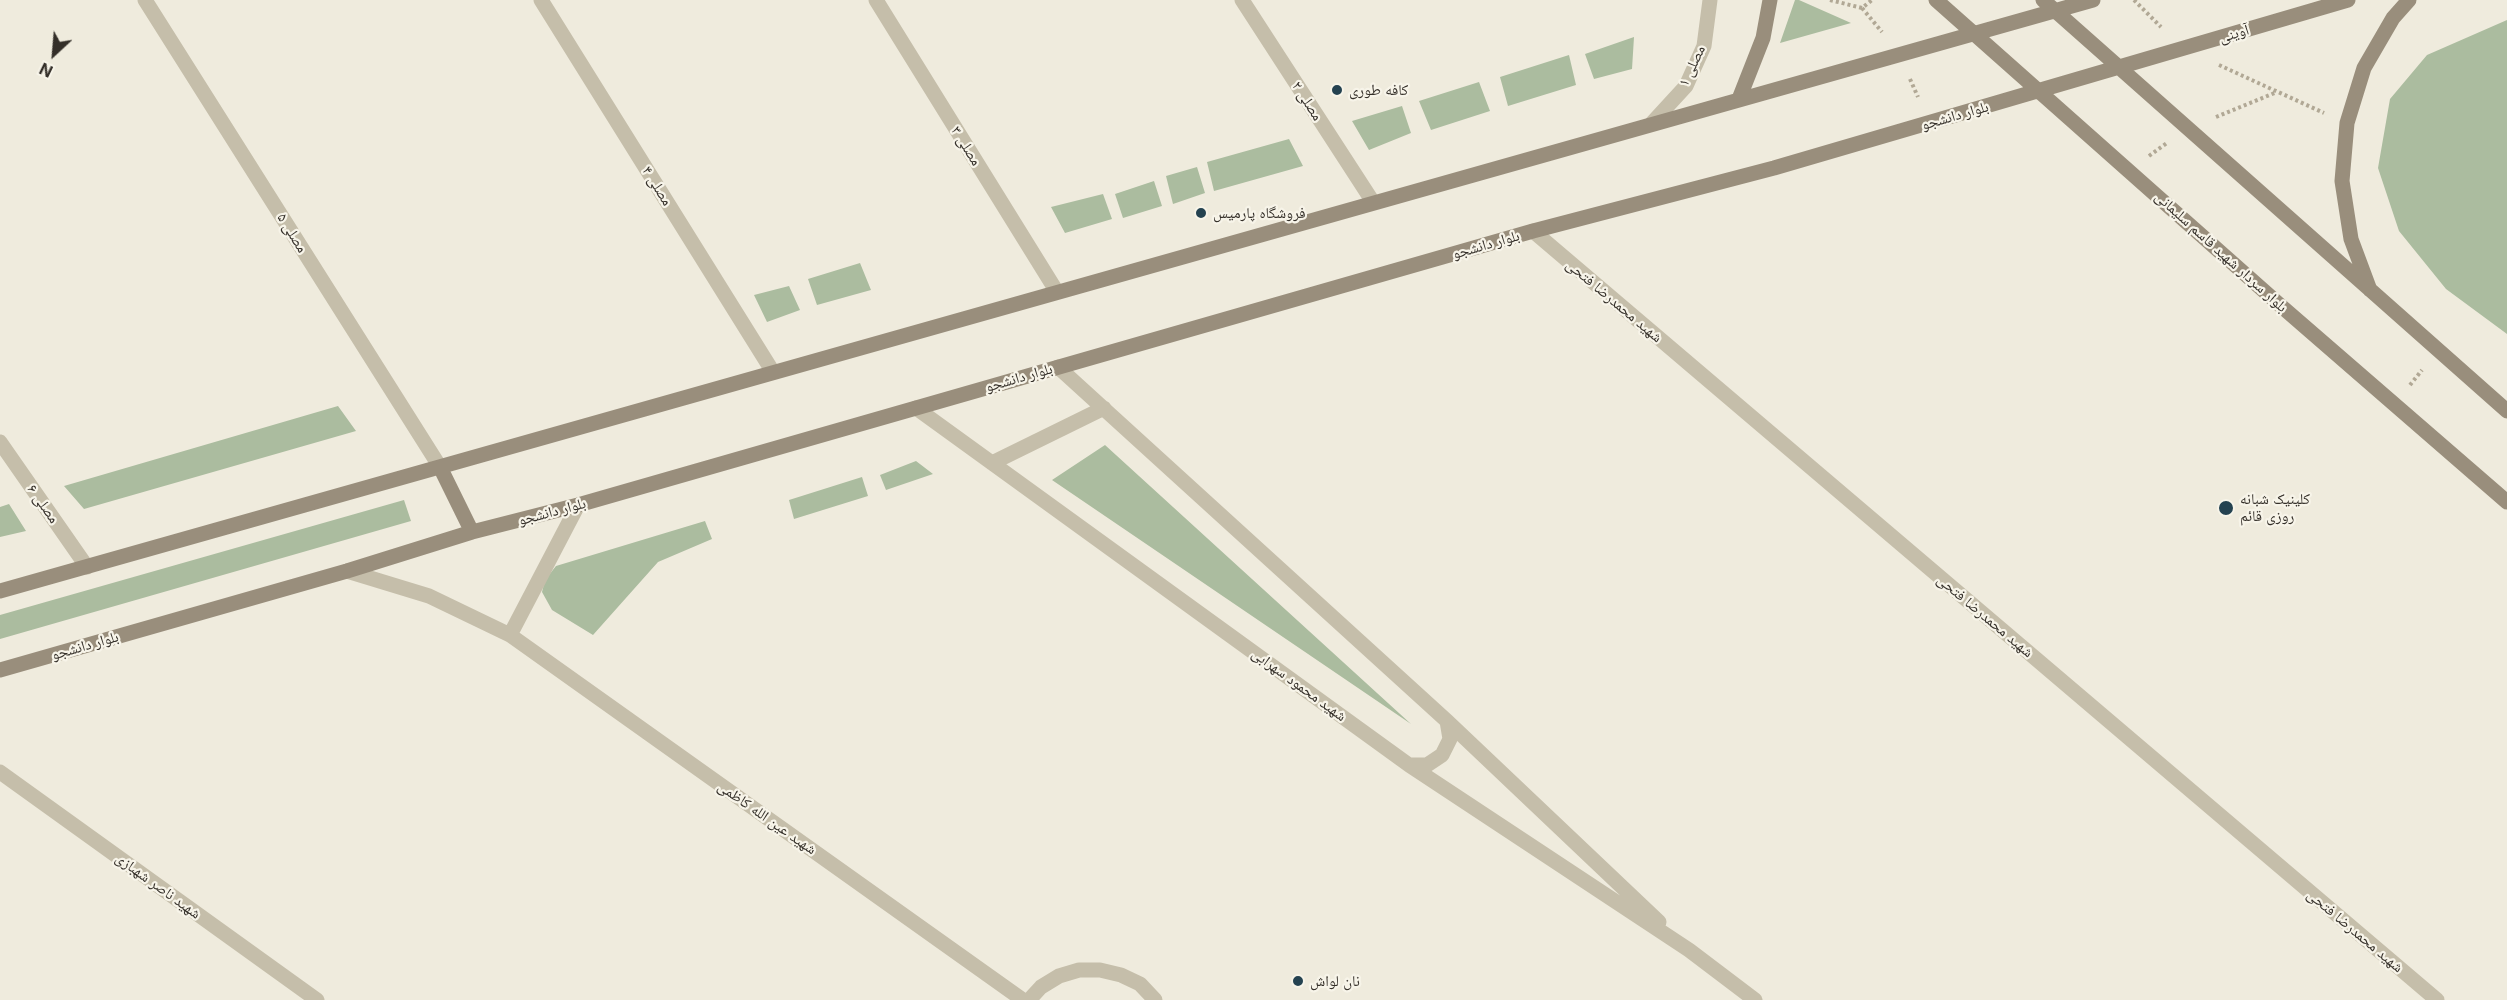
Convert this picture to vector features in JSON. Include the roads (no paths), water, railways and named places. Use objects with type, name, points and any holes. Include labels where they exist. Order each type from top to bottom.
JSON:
[{"type":"main road","points":[[1738,99],[1763,39],[1770,0]]},
{"type":"main road","name":"بلوار سردار شهید قاسم سلیمانی","points":[[1936,0],[2507,502]]},
{"type":"main road","points":[[2043,0],[2507,411]]},
{"type":"main road","points":[[0,591],[2093,0]]},
{"type":"main road","name":"آوینی","points":[[2120,68],[2348,0]]},
{"type":"main road","points":[[2372,293],[2351,239],[2342,181],[2347,123],[2364,68],[2393,18],[2409,0]]},
{"type":"main road","name":"بلوار دانشجو","points":[[0,670],[347,571],[472,532],[578,505],[1533,231],[1774,168],[2120,68]]},
{"type":"main road","points":[[440,467],[472,532]]},
{"type":"street","name":"مصلی ۵","points":[[145,0],[440,467]]},
{"type":"street","name":"مصلی ۴","points":[[541,0],[773,372]]},
{"type":"street","name":"مصلی ۳","points":[[876,0],[1057,292]]},
{"type":"street","name":"مصلی ۲","points":[[1242,0],[1373,202]]},
{"type":"street","name":"مصلی ۱","points":[[1652,123],[1686,86],[1704,46],[1710,0]]},
{"type":"street","name":"شهید محمدرضا فتحی","points":[[1533,231],[2437,1000]]},
{"type":"street","name":"شهید محمود سهرابی","points":[[1058,367],[1447,721],[1689,950]]},
{"type":"street","name":"شهید محمود سهرابی","points":[[916,408],[1408,765],[1689,950],[1755,1000]]},
{"type":"street","points":[[992,463],[1104,408]]},
{"type":"street","name":"مصلی ۶","points":[[0,442],[87,567]]},
{"type":"street","points":[[510,635],[578,505]]},
{"type":"street","name":"شهید عین الله کاظمی","points":[[347,571],[429,596],[510,635],[1023,1000]]},
{"type":"street","points":[[1408,765],[1427,765],[1442,755],[1449,739],[1447,721]]},
{"type":"street","name":"شهید ناصر شهبازی","points":[[0,772],[317,1000]]},
{"type":"street","points":[[1029,1000],[1041,987],[1059,976],[1079,970],[1100,970],[1121,975],[1140,984],[1155,1000]]},
{"type":"place","name":"کافه طوری","points":[[1337,90]]},
{"type":"place","name":"فروشگاه پارمیس","points":[[1201,213]]},
{"type":"place","name":"کلینیک شبانه روزى قائم","points":[[2226,508]]},
{"type":"place","name":"نان لواش","points":[[1298,981]]}]
